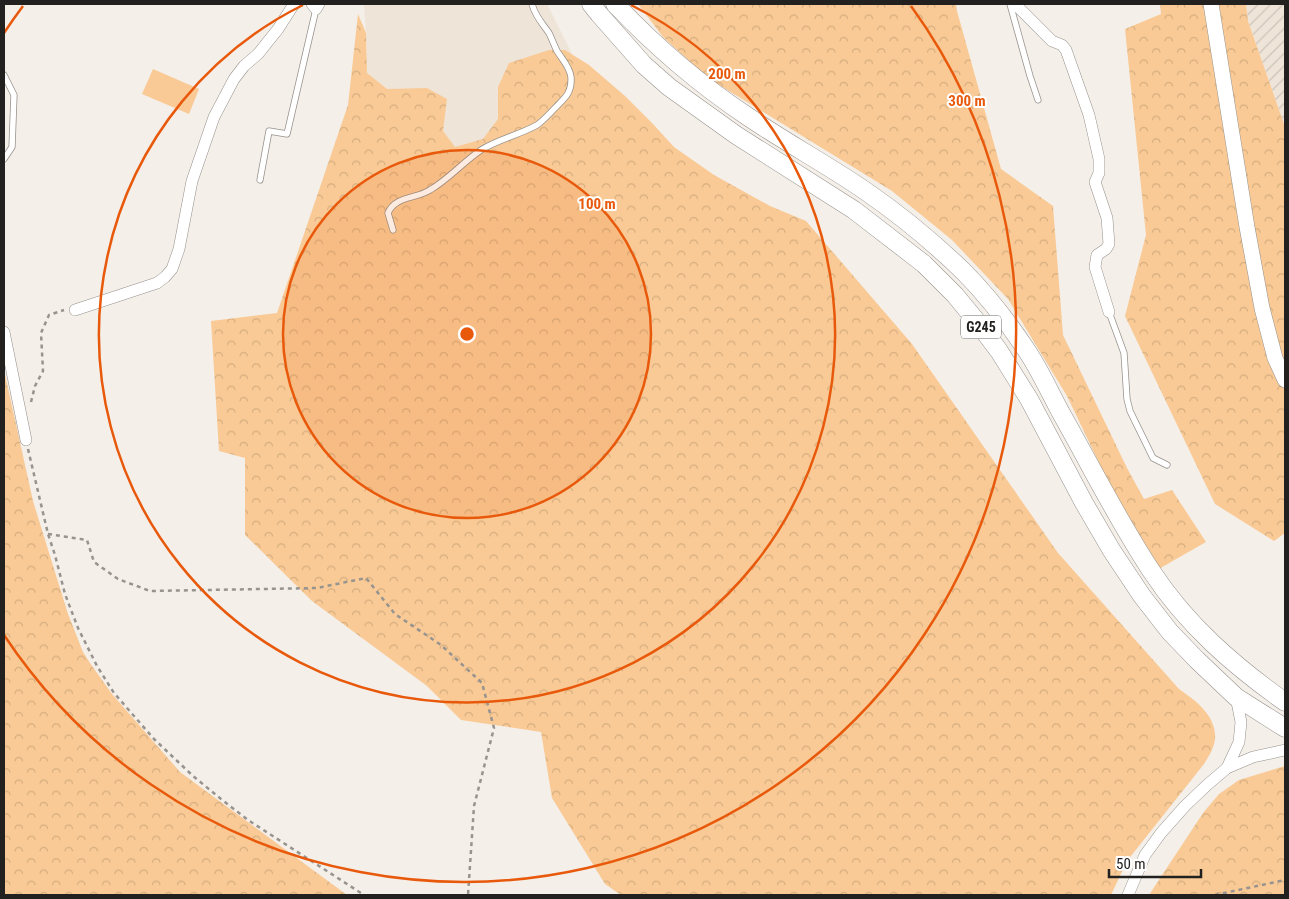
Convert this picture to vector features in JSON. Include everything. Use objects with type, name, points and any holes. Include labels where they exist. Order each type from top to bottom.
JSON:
[{"type":"highway","points":[[577,4],[620,48],[644,65]]},
{"type":"highway","name":"G245","points":[[591,4],[644,65],[669,87],[736,135],[854,210],[924,264],[955,295],[999,351],[1029,399],[1084,503],[1112,551],[1142,596],[1170,632],[1236,697],[1285,728]]},
{"type":"highway","name":"G245","points":[[615,4],[661,50],[686,71],[746,116],[863,189],[895,212],[964,272],[994,307],[1026,350],[1125,527],[1153,573],[1178,606],[1215,646],[1250,677],[1285,702]]},
{"type":"highway","points":[[627,4],[661,50]]},
{"type":"main road","points":[[1211,4],[1262,308],[1275,358],[1285,380]]},
{"type":"street","points":[[75,310],[157,283],[172,269],[179,249],[192,181],[214,117],[234,79],[244,66],[258,54],[278,29],[294,4]]},
{"type":"street","points":[[1015,4],[1052,41],[1062,45],[1066,50],[1089,115],[1100,159],[1095,182],[1107,218],[1109,244],[1103,252],[1097,255],[1095,267],[1109,312]]},
{"type":"street","points":[[4,332],[26,440]]},
{"type":"street","points":[[1227,768],[1239,742],[1241,722],[1236,697]]},
{"type":"street","points":[[1128,895],[1145,855],[1161,833],[1185,806],[1227,768],[1254,757],[1285,750]]},
{"type":"lane","points":[[393,230],[388,213],[391,206],[396,202],[429,191],[480,151],[539,123],[568,96],[570,71],[550,35],[534,13],[532,4]]},
{"type":"lane","points":[[1010,4],[1038,100]]},
{"type":"lane","points":[[260,180],[269,131],[288,134],[316,6]]},
{"type":"lane","points":[[4,75],[14,95],[12,147],[4,159]]},
{"type":"lane","points":[[1109,312],[1124,353],[1127,399],[1130,411],[1153,458],[1167,466]]},
{"type":"path","points":[[20,410],[30,407],[35,386],[44,371],[40,334],[49,315],[62,310],[75,310]]},
{"type":"path","points":[[26,440],[48,534],[65,594],[78,628],[97,666],[114,693],[169,754],[221,799],[248,820],[364,895]]},
{"type":"path","points":[[48,534],[86,540],[94,562],[118,579],[150,591],[317,588],[366,578],[395,614],[441,645],[482,683],[494,728],[474,806],[468,895]]},
{"type":"path","points":[[1215,895],[1285,880]]},
{"type":"shaded area","points":[[361,4],[547,4],[580,70],[562,125],[340,180],[358,83],[367,52],[364,5]]},
{"type":"shaded area","points":[[1246,4],[1285,4],[1285,127],[1248,21]]},
{"type":"green space","points":[[638,4],[956,4],[1001,169],[1053,206],[1063,335],[1127,468],[1144,499],[1172,490],[1206,542],[1157,570],[1112,490],[1067,396],[1008,299],[952,240],[892,191],[708,78],[663,37]]},
{"type":"green space","points":[[1160,4],[1246,4],[1248,21],[1285,127],[1285,533],[1274,541],[1215,504],[1125,316],[1146,235],[1125,29],[1161,14]]},
{"type":"green space","points":[[358,14],[366,33],[367,73],[387,89],[427,88],[447,99],[443,131],[455,147],[483,139],[498,119],[498,87],[509,63],[549,50],[565,50],[589,65],[625,96],[674,147],[714,175],[770,206],[806,221],[912,344],[1058,553],[1179,689],[1204,709],[1215,731],[1215,739],[1208,758],[1127,861],[1111,895],[621,895],[605,884],[552,798],[541,732],[461,720],[427,686],[312,601],[245,535],[245,458],[219,451],[211,321],[277,313],[348,105]]},
{"type":"green space","points":[[153,69],[199,89],[189,114],[142,94]]},
{"type":"green space","points":[[4,370],[33,501],[68,614],[83,652],[90,663],[112,694],[180,772],[347,895],[4,895]]},
{"type":"green space","points":[[1285,766],[1285,895],[1149,895],[1203,813],[1219,794],[1239,780]]}]
